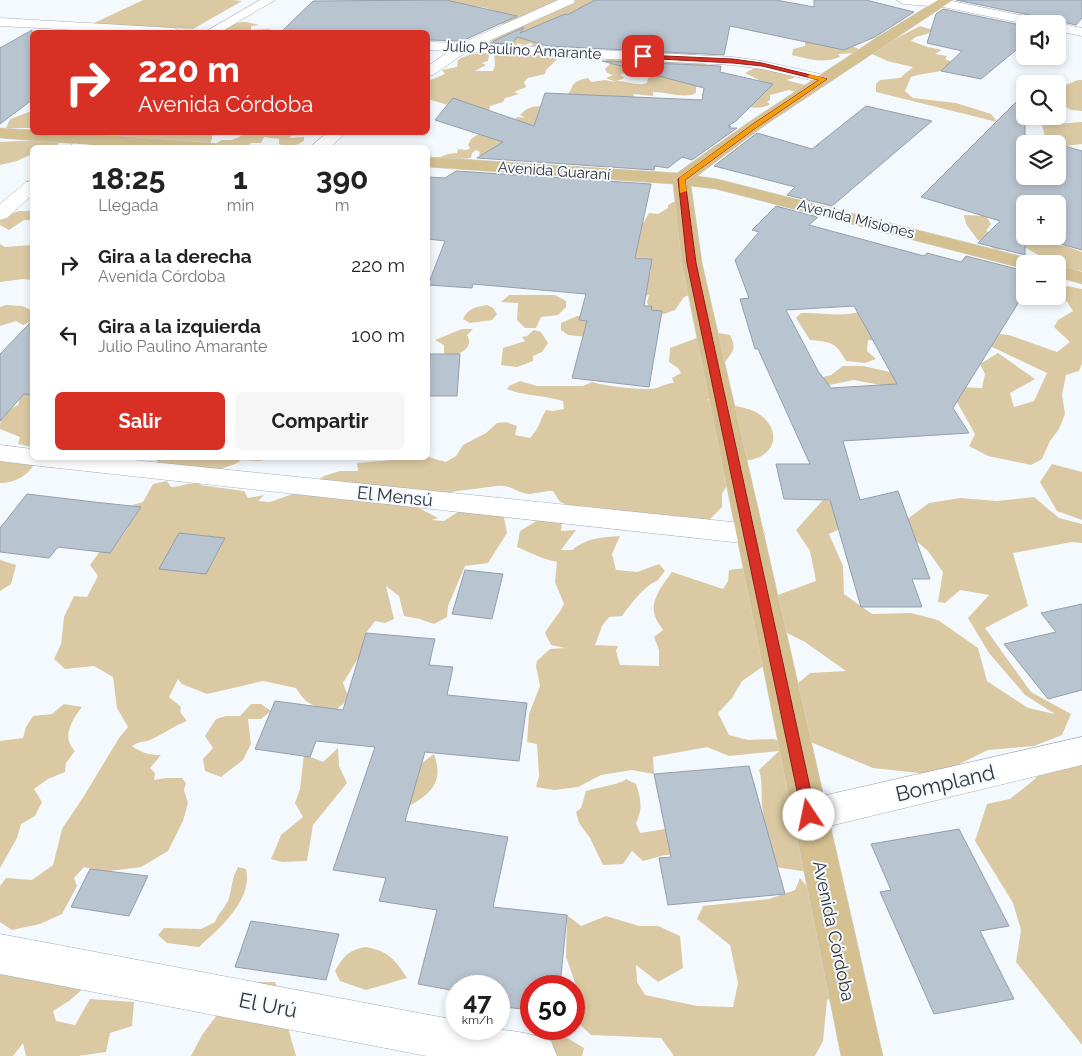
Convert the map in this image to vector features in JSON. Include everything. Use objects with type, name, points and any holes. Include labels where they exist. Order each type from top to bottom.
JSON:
[{"type":"main road","points":[[682,179],[755,125],[945,1]]},
{"type":"main road","points":[[0,133],[164,145]]},
{"type":"main road","name":"Avenida Guaraní","points":[[430,162],[682,179]]},
{"type":"main road","name":"Avenida Misiones","points":[[682,179],[716,184],[1016,261]]},
{"type":"main road","name":"Avenida Córdoba","points":[[682,179],[692,263],[862,1056]]},
{"type":"main road","points":[[1066,273],[1082,278]]},
{"type":"street","points":[[216,30],[269,0]]},
{"type":"street","points":[[430,71],[463,48],[569,0]]},
{"type":"street","points":[[903,0],[945,1],[1016,17]]},
{"type":"street","points":[[0,22],[139,30]]},
{"type":"street","points":[[1066,29],[1082,32]]},
{"type":"street","name":"Julio Paulino Amarante","points":[[430,46],[733,61],[762,65],[824,79]]},
{"type":"street","points":[[321,145],[335,135]]},
{"type":"street","points":[[0,214],[30,188]]},
{"type":"street","points":[[0,453],[30,457]]},
{"type":"street","name":"El Mensú","points":[[85,460],[750,534]]},
{"type":"street","name":"Bompland","points":[[809,815],[1082,751]]},
{"type":"street","name":"El Urú","points":[[0,954],[536,1056]]},
{"type":"shaded area","points":[[143,0],[242,1],[193,29],[92,24]]},
{"type":"shaded area","points":[[428,0],[597,0],[574,16],[565,14],[549,43],[542,46],[544,48],[527,48],[527,46],[533,45],[531,43],[525,45],[516,43],[518,45],[504,47],[491,40],[513,22],[502,25],[498,13],[490,9],[443,5]]},
{"type":"shaded area","points":[[246,22],[259,25],[251,26],[251,30],[224,30],[236,23]]},
{"type":"shaded area","points":[[920,26],[933,30],[911,41],[942,50],[935,54],[947,56],[945,59],[961,66],[911,77],[905,91],[913,98],[956,103],[991,114],[997,122],[876,92],[876,84],[880,80],[900,78],[913,67],[887,61],[866,51],[884,39],[895,39]]},
{"type":"shaded area","points":[[749,28],[846,44],[859,49],[855,53],[838,54],[840,57],[833,59],[810,59],[792,55],[793,49],[805,46],[805,40],[751,31]]},
{"type":"shaded area","points":[[637,49],[689,51],[696,55],[691,57],[707,64],[705,67],[706,85],[696,87],[696,93],[692,95],[653,92],[653,96],[634,94],[633,97],[497,145],[506,147],[496,159],[487,159],[479,155],[480,152],[476,150],[472,153],[471,158],[463,159],[462,161],[442,162],[438,158],[457,153],[458,149],[467,150],[470,148],[468,145],[471,139],[477,135],[492,132],[518,117],[525,118],[520,115],[529,108],[539,106],[546,108],[558,102],[568,94],[577,81],[588,78],[591,82],[605,80],[616,82],[606,78],[613,75],[607,73],[605,69],[611,63],[605,61],[607,58],[637,52]],"holes":[[[628,71],[637,73],[655,74],[648,78],[647,83],[643,84],[616,81],[623,79],[624,77],[620,75]]]},
{"type":"shaded area","points":[[494,52],[529,53],[557,59],[546,70],[545,74],[528,78],[524,82],[526,87],[514,92],[519,94],[505,98],[503,102],[490,106],[489,112],[451,106],[430,100],[430,80],[445,74],[442,70],[457,67],[458,60],[481,53],[489,55],[488,61],[482,63],[486,65],[475,71],[493,71],[495,65]]},
{"type":"shaded area","points":[[761,65],[793,75],[794,78],[786,80],[809,86],[799,93],[789,90],[770,95],[770,100],[767,102],[770,104],[757,108],[729,104],[701,94],[765,83],[745,73]]},
{"type":"shaded area","points":[[1082,80],[1082,111],[1071,110],[1066,107],[1066,85]]},
{"type":"shaded area","points":[[30,112],[30,128],[6,128],[10,119]]},
{"type":"shaded area","points":[[1082,122],[1082,144],[1066,146],[1066,135],[1044,135],[1042,125],[1066,125],[1066,123]]},
{"type":"shaded area","points":[[115,135],[212,135],[210,143],[200,144],[103,145],[116,139]]},
{"type":"shaded area","points":[[243,135],[293,135],[289,138],[304,137],[304,141],[297,145],[279,144],[279,139],[264,137],[261,143],[251,143],[249,145],[216,145],[216,143],[222,140],[232,140]]},
{"type":"shaded area","points":[[61,141],[57,145],[30,145],[30,155],[17,161],[0,165],[0,142]]},
{"type":"shaded area","points":[[673,202],[683,202],[707,290],[684,297],[675,310],[664,314],[651,312],[647,302],[649,295],[645,296],[638,275],[651,272],[650,258],[628,257],[638,224],[644,222],[649,213],[658,214],[668,208],[668,205]]},
{"type":"shaded area","points":[[19,211],[29,211],[30,220],[24,220],[9,230],[0,225],[0,218]]},
{"type":"shaded area","points":[[964,215],[986,216],[991,224],[986,231],[1016,239],[1016,245],[1059,245],[1082,252],[1082,271],[1066,269],[1066,255],[1038,255],[1024,247],[996,250],[977,239],[966,224]]},
{"type":"shaded area","points":[[0,244],[5,247],[30,245],[30,280],[0,282]]},
{"type":"shaded area","points":[[1066,286],[1082,289],[1082,363],[1079,371],[1066,375],[1062,395],[1065,414],[1059,429],[1050,441],[1042,459],[1031,465],[988,456],[969,446],[975,434],[953,395],[897,391],[880,385],[854,380],[809,389],[816,379],[831,375],[843,366],[863,366],[958,387],[982,388],[985,374],[980,364],[998,353],[1035,379],[1010,393],[1014,407],[1034,401],[1047,373],[971,337],[886,342],[868,340],[867,351],[876,359],[865,363],[846,361],[839,350],[832,344],[810,340],[796,318],[801,313],[846,314],[861,311],[1009,335],[1057,352],[1070,342],[1054,327],[1058,320],[1073,311],[1066,301]]},
{"type":"shaded area","points":[[509,295],[555,295],[566,301],[566,307],[558,315],[541,317],[536,328],[525,328],[517,320],[518,303],[501,302]]},
{"type":"shaded area","points":[[6,305],[22,306],[30,310],[30,322],[23,325],[16,321],[0,326],[0,307]]},
{"type":"shaded area","points":[[487,305],[493,308],[497,314],[492,320],[470,323],[463,319],[470,310]]},
{"type":"shaded area","points":[[577,316],[595,318],[588,337],[568,335],[561,330],[561,323]]},
{"type":"shaded area","points":[[462,329],[473,329],[467,335],[469,340],[468,347],[450,357],[444,353],[444,345],[435,340]]},
{"type":"shaded area","points":[[534,330],[541,332],[548,343],[542,352],[533,356],[533,361],[517,367],[501,365],[503,348],[525,341],[522,337],[527,336]]},
{"type":"shaded area","points":[[713,332],[730,335],[733,345],[731,354],[724,364],[715,396],[707,400],[756,412],[771,427],[773,435],[769,450],[753,459],[741,461],[722,494],[722,507],[710,519],[599,517],[560,502],[553,491],[526,494],[504,486],[455,491],[427,502],[419,508],[438,518],[432,520],[444,521],[464,508],[503,513],[507,533],[488,563],[465,566],[448,606],[447,617],[434,624],[404,616],[399,596],[386,586],[394,619],[385,623],[375,621],[366,633],[362,652],[343,683],[348,696],[337,709],[313,705],[304,699],[296,688],[263,681],[207,694],[182,684],[178,679],[169,697],[181,707],[180,712],[187,721],[152,739],[132,746],[146,753],[161,755],[150,768],[155,773],[154,780],[182,778],[186,783],[184,790],[188,803],[183,821],[168,851],[141,867],[102,872],[84,867],[74,878],[77,886],[62,914],[40,924],[12,930],[0,922],[0,886],[6,878],[32,880],[53,865],[62,829],[119,738],[128,727],[117,708],[113,677],[94,666],[65,669],[54,659],[61,644],[64,617],[74,596],[87,597],[98,576],[90,565],[100,551],[115,545],[128,528],[122,522],[133,505],[143,502],[153,484],[167,481],[171,487],[202,483],[200,485],[244,491],[248,498],[264,495],[258,501],[270,502],[301,491],[324,476],[340,471],[358,471],[357,463],[392,460],[430,460],[430,458],[446,462],[456,456],[463,445],[486,433],[497,423],[506,422],[517,426],[515,435],[530,438],[546,410],[564,409],[563,401],[507,389],[509,386],[520,381],[537,386],[583,386],[592,382],[627,388],[651,389],[674,383],[672,378],[681,373],[678,368],[669,362],[670,348]]},
{"type":"shaded area","points":[[30,378],[30,392],[28,394],[30,394],[30,447],[18,444],[20,437],[0,429],[2,416],[18,405],[25,379]]},
{"type":"shaded area","points":[[28,450],[30,450],[30,460],[36,460],[31,469],[23,476],[6,483],[0,483],[0,457]]},
{"type":"shaded area","points":[[155,460],[241,460],[222,469],[187,476],[174,472]]},
{"type":"shaded area","points":[[1052,464],[1082,472],[1082,520],[1057,511],[1040,482]]},
{"type":"shaded area","points":[[1034,497],[1059,518],[1082,524],[1082,543],[1072,542],[1013,553],[1028,606],[985,628],[1031,692],[1071,714],[1062,735],[1034,746],[988,750],[937,775],[873,768],[808,741],[784,695],[810,673],[846,671],[805,642],[769,624],[775,596],[816,581],[810,551],[796,530],[823,500],[875,506],[854,522],[829,534],[843,566],[844,594],[872,614],[911,613],[938,620],[978,648],[987,681],[1028,708],[1055,714],[1025,695],[989,653],[968,618],[989,595],[960,590],[945,603],[938,602],[943,572],[928,551],[907,533],[906,520],[929,503],[960,498],[997,501]]},
{"type":"shaded area","points":[[543,517],[562,521],[561,531],[576,530],[561,550],[572,550],[594,539],[620,536],[612,554],[616,570],[637,572],[659,564],[665,571],[657,581],[648,586],[638,596],[622,616],[609,617],[602,626],[595,645],[618,646],[616,651],[620,665],[659,666],[659,650],[654,637],[663,630],[656,618],[654,604],[658,592],[672,572],[723,589],[728,581],[729,570],[745,568],[768,663],[742,681],[732,698],[718,713],[729,735],[748,740],[773,739],[795,745],[808,872],[775,867],[769,844],[763,813],[759,770],[779,751],[729,756],[707,747],[653,757],[654,774],[632,770],[601,775],[578,787],[554,790],[536,787],[539,776],[537,744],[527,742],[529,714],[540,686],[536,666],[537,661],[550,649],[565,648],[551,645],[545,633],[564,604],[555,582],[557,562],[542,558],[517,547],[520,531]]},
{"type":"shaded area","points":[[0,560],[16,565],[11,584],[0,591]]},
{"type":"shaded area","points":[[64,704],[82,707],[75,717],[68,734],[71,746],[75,751],[66,763],[65,772],[48,779],[34,789],[42,802],[35,816],[21,824],[17,838],[0,868],[0,741],[23,738],[26,727],[33,716],[52,714]]},
{"type":"shaded area","points":[[251,704],[261,704],[271,711],[261,719],[248,719],[251,744],[243,760],[221,777],[205,771],[203,759],[213,748],[205,736],[216,719],[226,716],[240,716]]},
{"type":"shaded area","points":[[338,748],[339,766],[347,783],[313,825],[307,861],[282,862],[271,859],[281,835],[303,817],[295,803],[300,789],[304,754],[323,762]]},
{"type":"shaded area","points":[[434,754],[437,773],[433,787],[421,799],[405,808],[414,769]]},
{"type":"shaded area","points":[[1082,757],[1082,1045],[1016,962],[1021,930],[1013,903],[975,841],[987,804],[1010,799],[1035,779],[1052,758]]},
{"type":"shaded area","points":[[626,779],[636,784],[639,794],[640,808],[636,823],[640,833],[665,829],[685,835],[689,855],[665,855],[643,861],[632,851],[623,864],[603,865],[590,838],[579,823],[576,812],[581,808],[586,791]]},
{"type":"shaded area","points":[[238,867],[246,869],[245,892],[225,922],[199,947],[167,943],[158,935],[164,928],[201,929],[215,922],[228,901]]},
{"type":"shaded area","points":[[800,878],[831,915],[848,991],[827,1000],[823,1041],[815,1056],[674,1056],[661,1038],[591,1035],[585,1029],[585,975],[572,975],[566,957],[567,915],[581,926],[606,916],[639,926],[658,926],[680,936],[683,968],[658,982],[636,965],[637,982],[645,995],[697,1006],[733,1007],[738,983],[730,945],[697,919],[703,906],[769,899],[795,890]]},
{"type":"shaded area","points":[[366,947],[380,951],[390,957],[407,978],[366,990],[340,981],[335,971],[341,961],[347,954]]},
{"type":"shaded area","points":[[0,973],[85,987],[69,1001],[53,1011],[56,1021],[75,1025],[90,999],[134,1002],[132,1026],[110,1033],[106,1052],[78,1056],[26,1056],[23,1043],[13,1056],[0,1056]]},
{"type":"shaded area","points":[[258,982],[275,982],[296,1056],[191,1056],[202,1035],[217,1015],[238,1017]]},
{"type":"shaded area","points":[[543,1040],[571,1040],[584,1048],[582,1056],[519,1056]]},
{"type":"building","points":[[446,0],[517,16],[462,41],[430,40],[430,30],[283,30],[313,1]]},
{"type":"building","points":[[595,0],[776,0],[814,7],[814,0],[866,0],[914,12],[875,37],[844,50],[730,26],[724,55],[548,46],[517,37],[512,44],[490,43],[524,27],[520,33],[565,14],[567,15]]},
{"type":"building","points":[[956,0],[1082,0],[1082,18],[1076,25],[1066,23],[1066,15],[1029,15]]},
{"type":"building","points":[[943,9],[1016,24],[1016,50],[981,79],[941,71],[962,51],[927,43],[936,14]]},
{"type":"building","points":[[30,31],[30,102],[0,124],[0,48]]},
{"type":"building","points":[[602,61],[721,66],[720,72],[773,84],[736,121],[728,126],[731,126],[729,128],[737,128],[692,160],[682,157],[668,168],[655,166],[654,170],[477,158],[503,142],[435,120],[453,98],[534,126],[545,93],[702,100],[704,88]]},
{"type":"building","points":[[1016,102],[1016,125],[1025,125],[1025,135],[1016,135],[1016,185],[1066,185],[1066,146],[1082,151],[1082,250],[1064,245],[1066,195],[1016,195],[1016,245],[1025,245],[1025,255],[978,243],[1000,221],[921,197]]},
{"type":"building","points":[[866,106],[932,121],[832,206],[787,195],[795,187],[714,166],[757,133],[812,149]]},
{"type":"building","points":[[456,171],[651,184],[635,258],[652,259],[644,306],[652,306],[651,310],[662,311],[649,387],[572,378],[587,321],[579,320],[586,294],[473,284],[472,288],[430,285],[430,280],[445,241],[430,239],[430,177],[445,178]]},
{"type":"building","points":[[776,206],[818,217],[809,225],[924,256],[927,253],[961,262],[966,256],[1016,269],[1017,305],[953,408],[969,433],[843,441],[860,500],[898,491],[930,579],[912,579],[922,607],[861,607],[830,500],[784,499],[776,464],[810,464],[758,349],[755,349],[740,299],[749,298],[735,260],[759,232],[752,230]],"holes":[[[854,306],[897,384],[831,388],[818,371],[786,310]]]},
{"type":"building","points":[[30,323],[30,395],[24,394],[0,421],[0,354]]},
{"type":"building","points":[[430,354],[460,354],[457,396],[430,396]]},
{"type":"building","points":[[27,494],[141,507],[110,553],[58,547],[49,558],[0,552],[0,528]]},
{"type":"building","points":[[179,533],[225,538],[206,574],[159,569]]},
{"type":"building","points":[[465,570],[503,574],[492,619],[452,614]]},
{"type":"building","points":[[1082,604],[1082,690],[1048,699],[1004,644],[1056,632],[1041,613]]},
{"type":"building","points":[[366,633],[435,639],[429,665],[453,667],[447,695],[527,703],[519,761],[425,752],[405,821],[508,837],[493,907],[567,915],[561,975],[520,975],[520,1009],[510,1008],[510,975],[445,975],[445,989],[418,984],[437,910],[379,901],[386,878],[333,870],[375,747],[316,741],[310,757],[255,749],[275,701],[343,710]]},
{"type":"building","points":[[749,766],[785,894],[668,905],[659,858],[671,857],[654,774]]},
{"type":"building","points":[[959,829],[1009,926],[980,931],[1014,999],[934,1014],[880,892],[891,890],[871,844]]},
{"type":"building","points":[[90,869],[148,876],[129,916],[71,907]]},
{"type":"building","points":[[251,921],[339,934],[326,980],[235,967]]},
{"type":"slow traffic","points":[[683,191],[682,179],[755,125],[824,79],[810,76]]},
{"type":"route","points":[[643,56],[733,61],[762,65],[824,79],[755,125],[682,179],[692,263],[809,815]]}]
